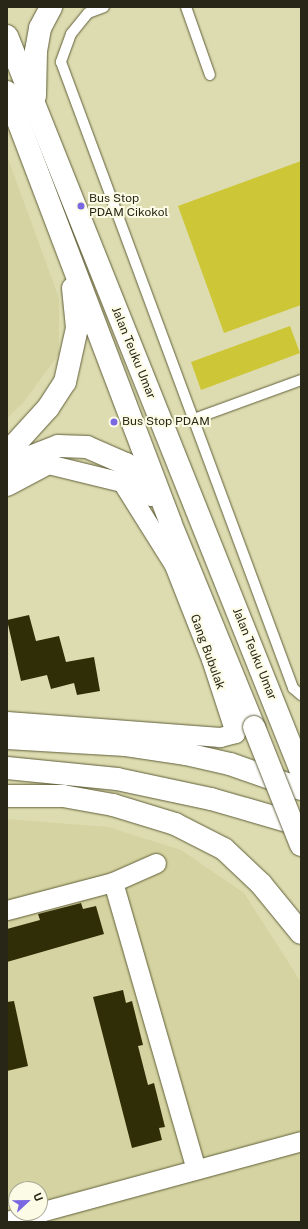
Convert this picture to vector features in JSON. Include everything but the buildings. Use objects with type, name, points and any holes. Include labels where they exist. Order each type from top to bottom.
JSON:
[{"type":"main road","points":[[35,109],[36,51],[40,28],[51,7]]},
{"type":"main road","name":"Jalan Teuku Umar","points":[[7,36],[301,771]]},
{"type":"main road","name":"Jalan Teuku Umar","points":[[7,92],[170,522],[301,844]]},
{"type":"main road","points":[[7,453],[48,408],[65,382],[76,328],[71,262]]},
{"type":"main road","points":[[7,466],[58,446],[87,447],[108,454],[138,475],[170,522]]},
{"type":"main road","points":[[7,738],[126,745],[186,754],[230,764],[301,789]]},
{"type":"main road","points":[[7,768],[116,779],[211,799],[301,825]]},
{"type":"main road","points":[[7,796],[63,796],[113,805],[175,824],[224,849],[261,884],[301,933]]},
{"type":"street","name":"Gang Bubulak","points":[[7,486],[48,464],[122,482],[174,565],[211,659],[235,733],[220,737],[7,721]]},
{"type":"street","points":[[7,910],[113,882],[156,863]]},
{"type":"street","points":[[113,882],[196,1170]]},
{"type":"street","points":[[48,1210],[301,1141]]},
{"type":"lane","points":[[104,7],[88,13],[71,34],[61,62],[293,688],[301,695]]},
{"type":"lane","points":[[186,7],[210,75]]},
{"type":"lane","points":[[194,419],[301,380]]},
{"type":"shaded area","points":[[7,156],[59,298],[59,354],[23,403],[7,418]]},
{"type":"shaded area","points":[[301,161],[301,305],[224,333],[178,206]]},
{"type":"shaded area","points":[[290,326],[300,353],[201,390],[191,362]]},
{"type":"shaded area","points":[[7,819],[108,827],[181,850],[244,893],[301,982],[301,1222],[7,1222]]},
{"type":"place","name":"Bus Stop PDAM Cikokol","points":[[81,206]]},
{"type":"place","name":"Bus Stop PDAM","points":[[114,422]]}]
